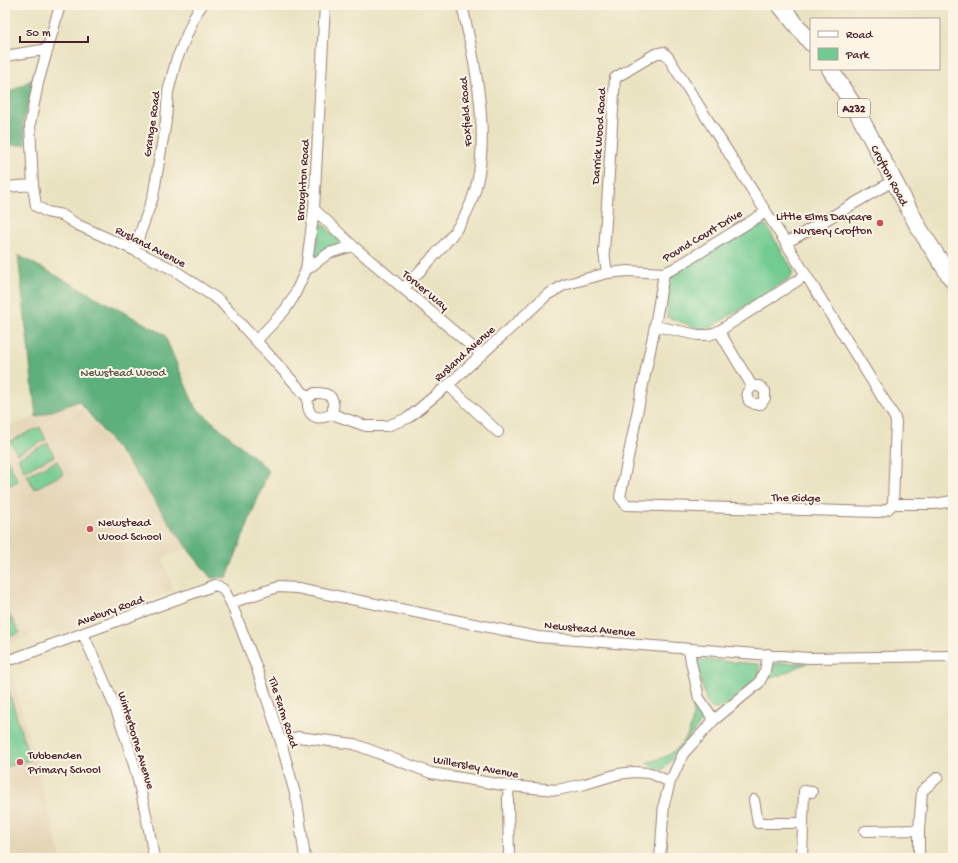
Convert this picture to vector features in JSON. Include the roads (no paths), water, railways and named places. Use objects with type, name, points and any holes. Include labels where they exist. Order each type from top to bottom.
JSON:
[{"type":"main road","points":[[780,5],[810,43]]},
{"type":"main road","name":"Crofton Road","points":[[831,70],[854,106],[919,228],[953,280]]},
{"type":"street","points":[[5,187],[33,185],[30,124],[38,83],[60,5]]},
{"type":"street","name":"Grange Road","points":[[134,250],[153,197],[166,120],[168,92],[176,61],[195,14],[202,5]]},
{"type":"street","name":"Broughton Road","points":[[257,340],[285,310],[293,298],[306,270],[314,209],[325,5]]},
{"type":"street","name":"Foxfield Road","points":[[404,288],[452,235],[471,204],[477,186],[482,144],[480,98],[470,39],[462,5]]},
{"type":"street","points":[[5,56],[48,50]]},
{"type":"street","name":"Darrick Wood Road","points":[[607,272],[604,252],[615,78],[655,54],[663,52],[668,57],[766,212]]},
{"type":"street","points":[[786,243],[893,181]]},
{"type":"street","name":"Rusland Avenue","points":[[33,185],[36,206],[47,212],[62,214],[78,225],[174,270],[220,302],[257,340],[308,398],[307,406],[311,414],[318,418],[325,418],[332,414],[366,426],[387,426],[408,418],[448,385],[547,295],[564,285],[607,272],[628,271],[664,273]]},
{"type":"street","name":"Torver Way","points":[[314,209],[353,246],[482,354]]},
{"type":"street","points":[[766,212],[894,416],[896,421],[893,504],[934,504],[953,501]]},
{"type":"street","name":"Pound Court Drive","points":[[655,326],[664,273],[675,268],[766,212]]},
{"type":"street","points":[[306,270],[329,253],[353,246]]},
{"type":"street","points":[[655,326],[698,335],[709,335],[719,331],[806,275]]},
{"type":"street","name":"The Ridge","points":[[655,326],[620,497],[626,505],[879,512],[888,509],[893,504]]},
{"type":"street","points":[[719,331],[752,386]]},
{"type":"street","points":[[448,385],[498,432]]},
{"type":"street","points":[[308,398],[315,393],[324,393],[331,397],[334,406],[332,414]]},
{"type":"street","name":"Tile Farm Road","points":[[215,586],[223,588],[231,603],[257,669],[281,742],[297,801],[305,858]]},
{"type":"street","name":"Avebury Road","points":[[13,659],[215,586]]},
{"type":"street","name":"Newstead Avenue","points":[[231,603],[277,587],[297,588],[538,637],[810,658],[953,656]]},
{"type":"street","name":"Winterborne Avenue","points":[[83,634],[109,691],[131,756],[149,828],[154,858]]},
{"type":"street","points":[[689,649],[690,662],[699,698],[714,720]]},
{"type":"street","points":[[660,858],[664,804],[670,782],[683,754],[714,720],[759,683],[765,671],[768,654]]},
{"type":"street","name":"Willersley Avenue","points":[[281,742],[298,737],[354,744],[431,773],[509,786],[557,790],[585,784],[618,774],[634,772],[650,773],[670,782]]},
{"type":"street","points":[[919,858],[918,830],[922,791],[938,777]]},
{"type":"street","points":[[509,786],[509,858]]},
{"type":"street","points":[[802,858],[804,791],[812,792]]},
{"type":"street","points":[[754,800],[758,823],[802,823]]},
{"type":"street","points":[[865,831],[918,830]]},
{"type":"place","name":"Little Elms Daycare Nursery Crofton","points":[[880,223]]},
{"type":"place","name":"Newstead Wood School","points":[[90,529]]},
{"type":"place","name":"Tubbenden Primary School","points":[[20,762]]},
{"type":"park label","name":"Newstead Wood","points":[[123,372]]}]
